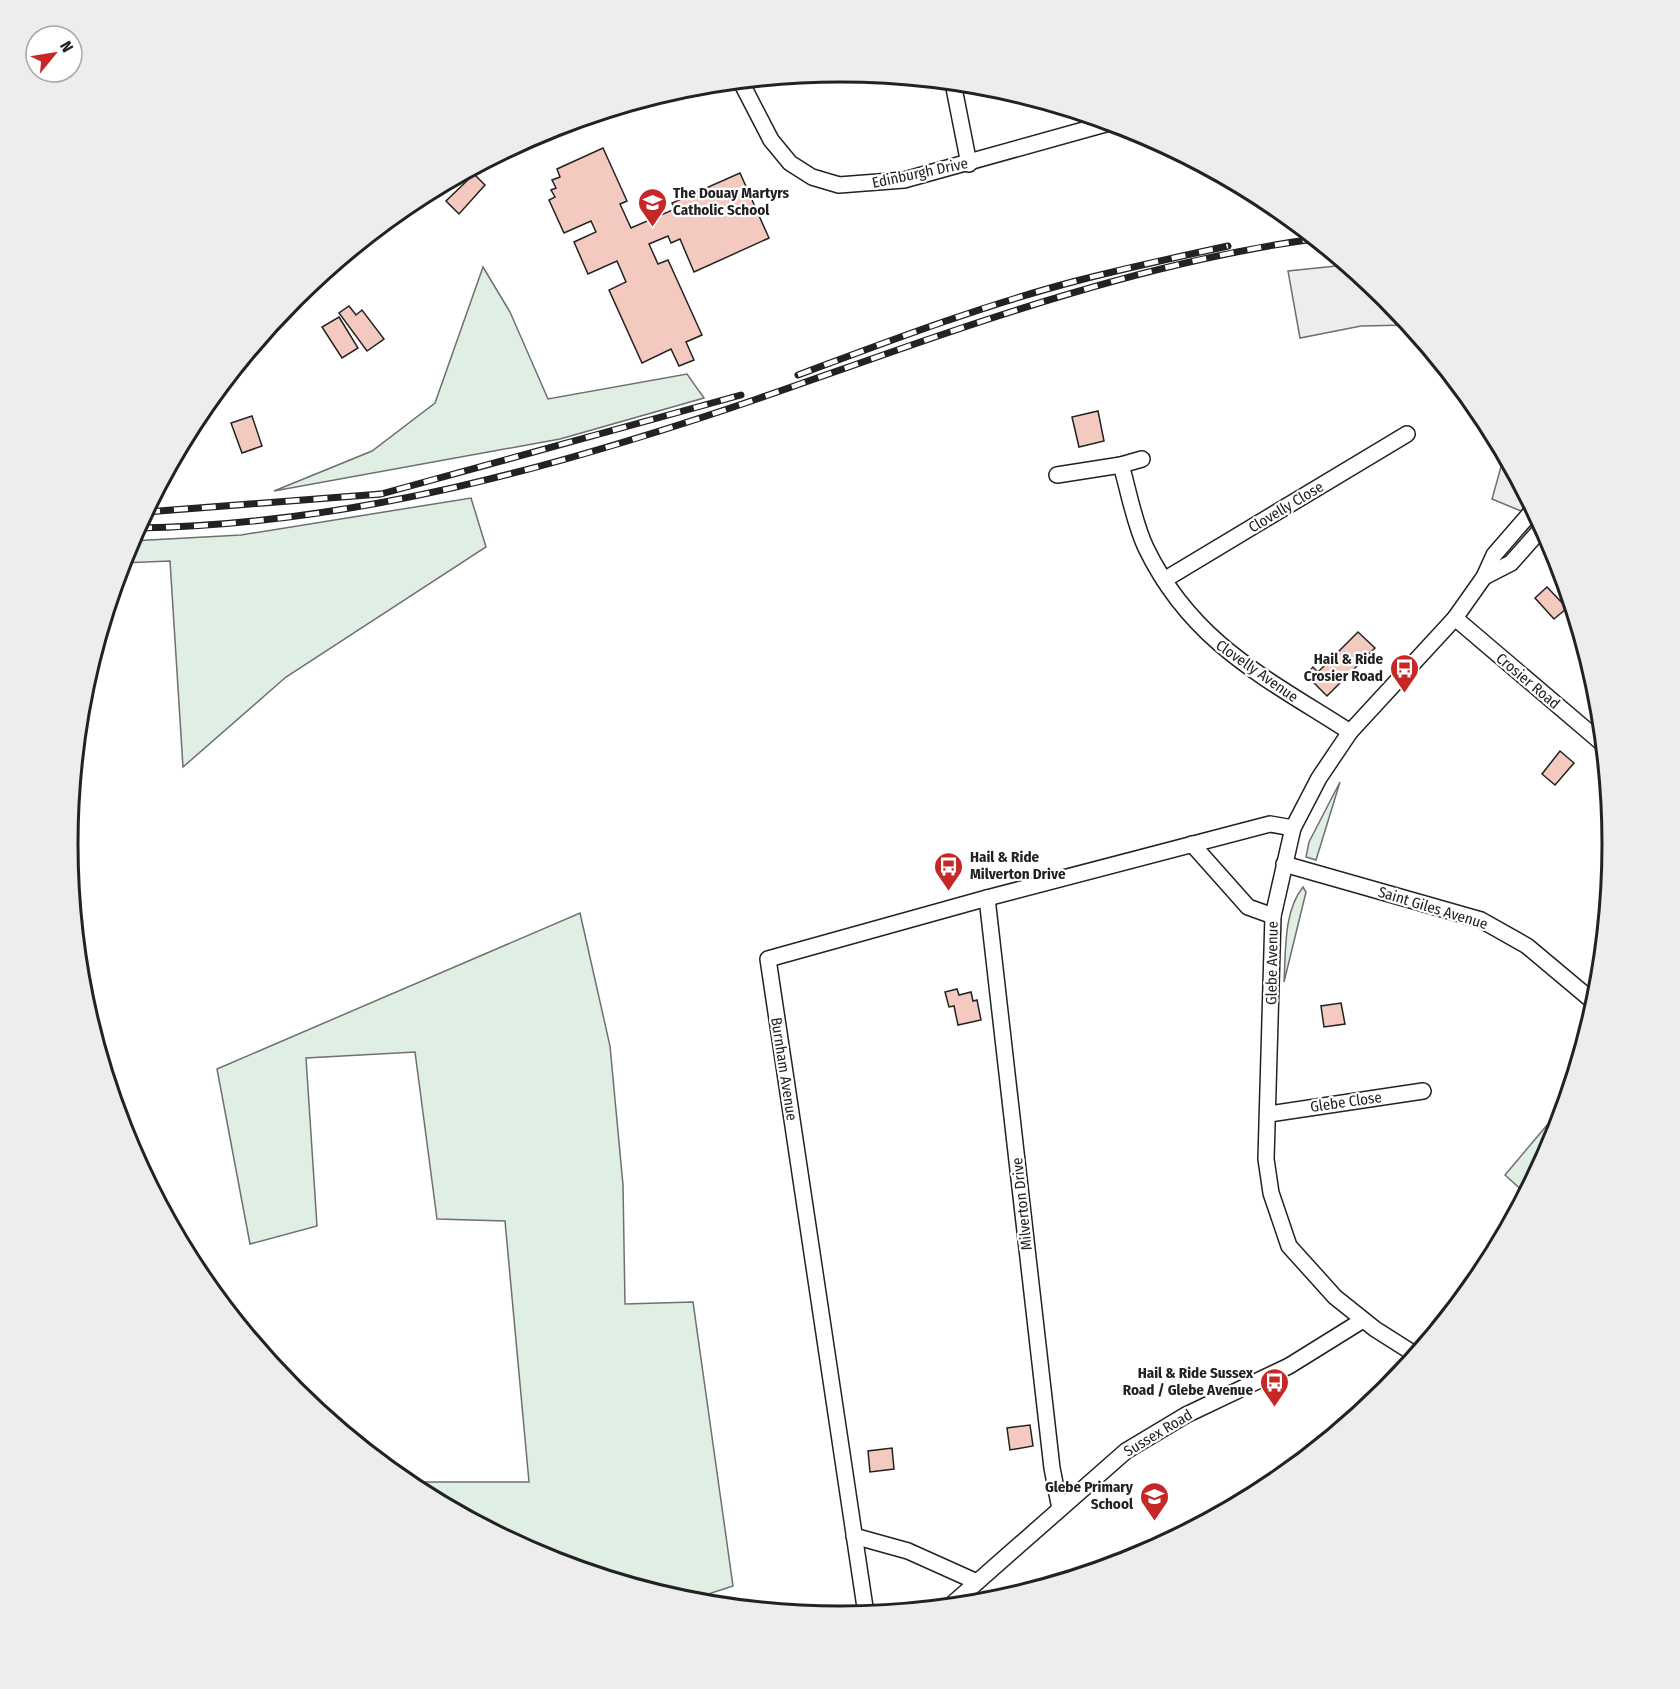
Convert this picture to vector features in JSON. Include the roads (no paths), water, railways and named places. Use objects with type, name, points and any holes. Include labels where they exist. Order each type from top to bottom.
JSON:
[{"type":"street","name":"Edinburgh Drive","points":[[744,89],[771,140],[790,163],[812,177],[839,185],[904,180],[969,164],[1095,127]]},
{"type":"street","points":[[955,92],[969,164]]},
{"type":"street","name":"Clovelly Close","points":[[1164,580],[1407,434]]},
{"type":"street","points":[[1057,476],[1142,459]]},
{"type":"street","name":"Clovelly Avenue","points":[[1121,465],[1145,546],[1185,611],[1233,658],[1350,732]]},
{"type":"street","name":"Glebe Avenue","points":[[1409,1351],[1363,1320],[1335,1297],[1289,1246],[1271,1193],[1266,1160],[1273,916],[1293,828],[1319,778],[1350,732],[1455,618],[1484,577],[1494,555],[1527,517]]},
{"type":"street","name":"Glebe Avenue","points":[[1484,577],[1511,563],[1536,535]]},
{"type":"street","name":"Crosier Road","points":[[1455,618],[1594,736]]},
{"type":"street","name":"Burnham Avenue","points":[[865,1606],[768,959],[1192,844],[1270,825],[1293,828]]},
{"type":"street","points":[[1192,844],[1248,907],[1273,916]]},
{"type":"street","name":"Saint Giles Avenue","points":[[1284,864],[1481,920],[1527,946],[1586,996]]},
{"type":"street","name":"Milverton Drive","points":[[987,898],[1052,1468],[1060,1509]]},
{"type":"street","name":"Glebe Close","points":[[1269,1114],[1423,1091]]},
{"type":"street","name":"Sussex Road","points":[[961,1597],[1126,1451],[1185,1415],[1289,1366],[1363,1320]]},
{"type":"street","points":[[854,1536],[878,1541],[929,1559],[977,1582]]},
{"type":"railway","points":[[148,528],[217,524],[296,516],[375,504],[530,469],[682,424],[963,328],[1102,284],[1172,266],[1305,241]]},
{"type":"railway","points":[[798,375],[1005,301],[1076,281],[1228,246]]},
{"type":"railway","points":[[155,511],[381,494],[741,395]]},
{"type":"place","name":"The Douay Martyrs Catholic School","points":[[652,228]]},
{"type":"place","name":"Hail & Ride Crosier Road","points":[[1404,694]]},
{"type":"place","name":"Hail & Ride Milverton Drive","points":[[949,892]]},
{"type":"place","name":"Hail & Ride Sussex Road / Glebe Avenue","points":[[1274,1408]]},
{"type":"place","name":"Glebe Primary School","points":[[1154,1522]]}]
